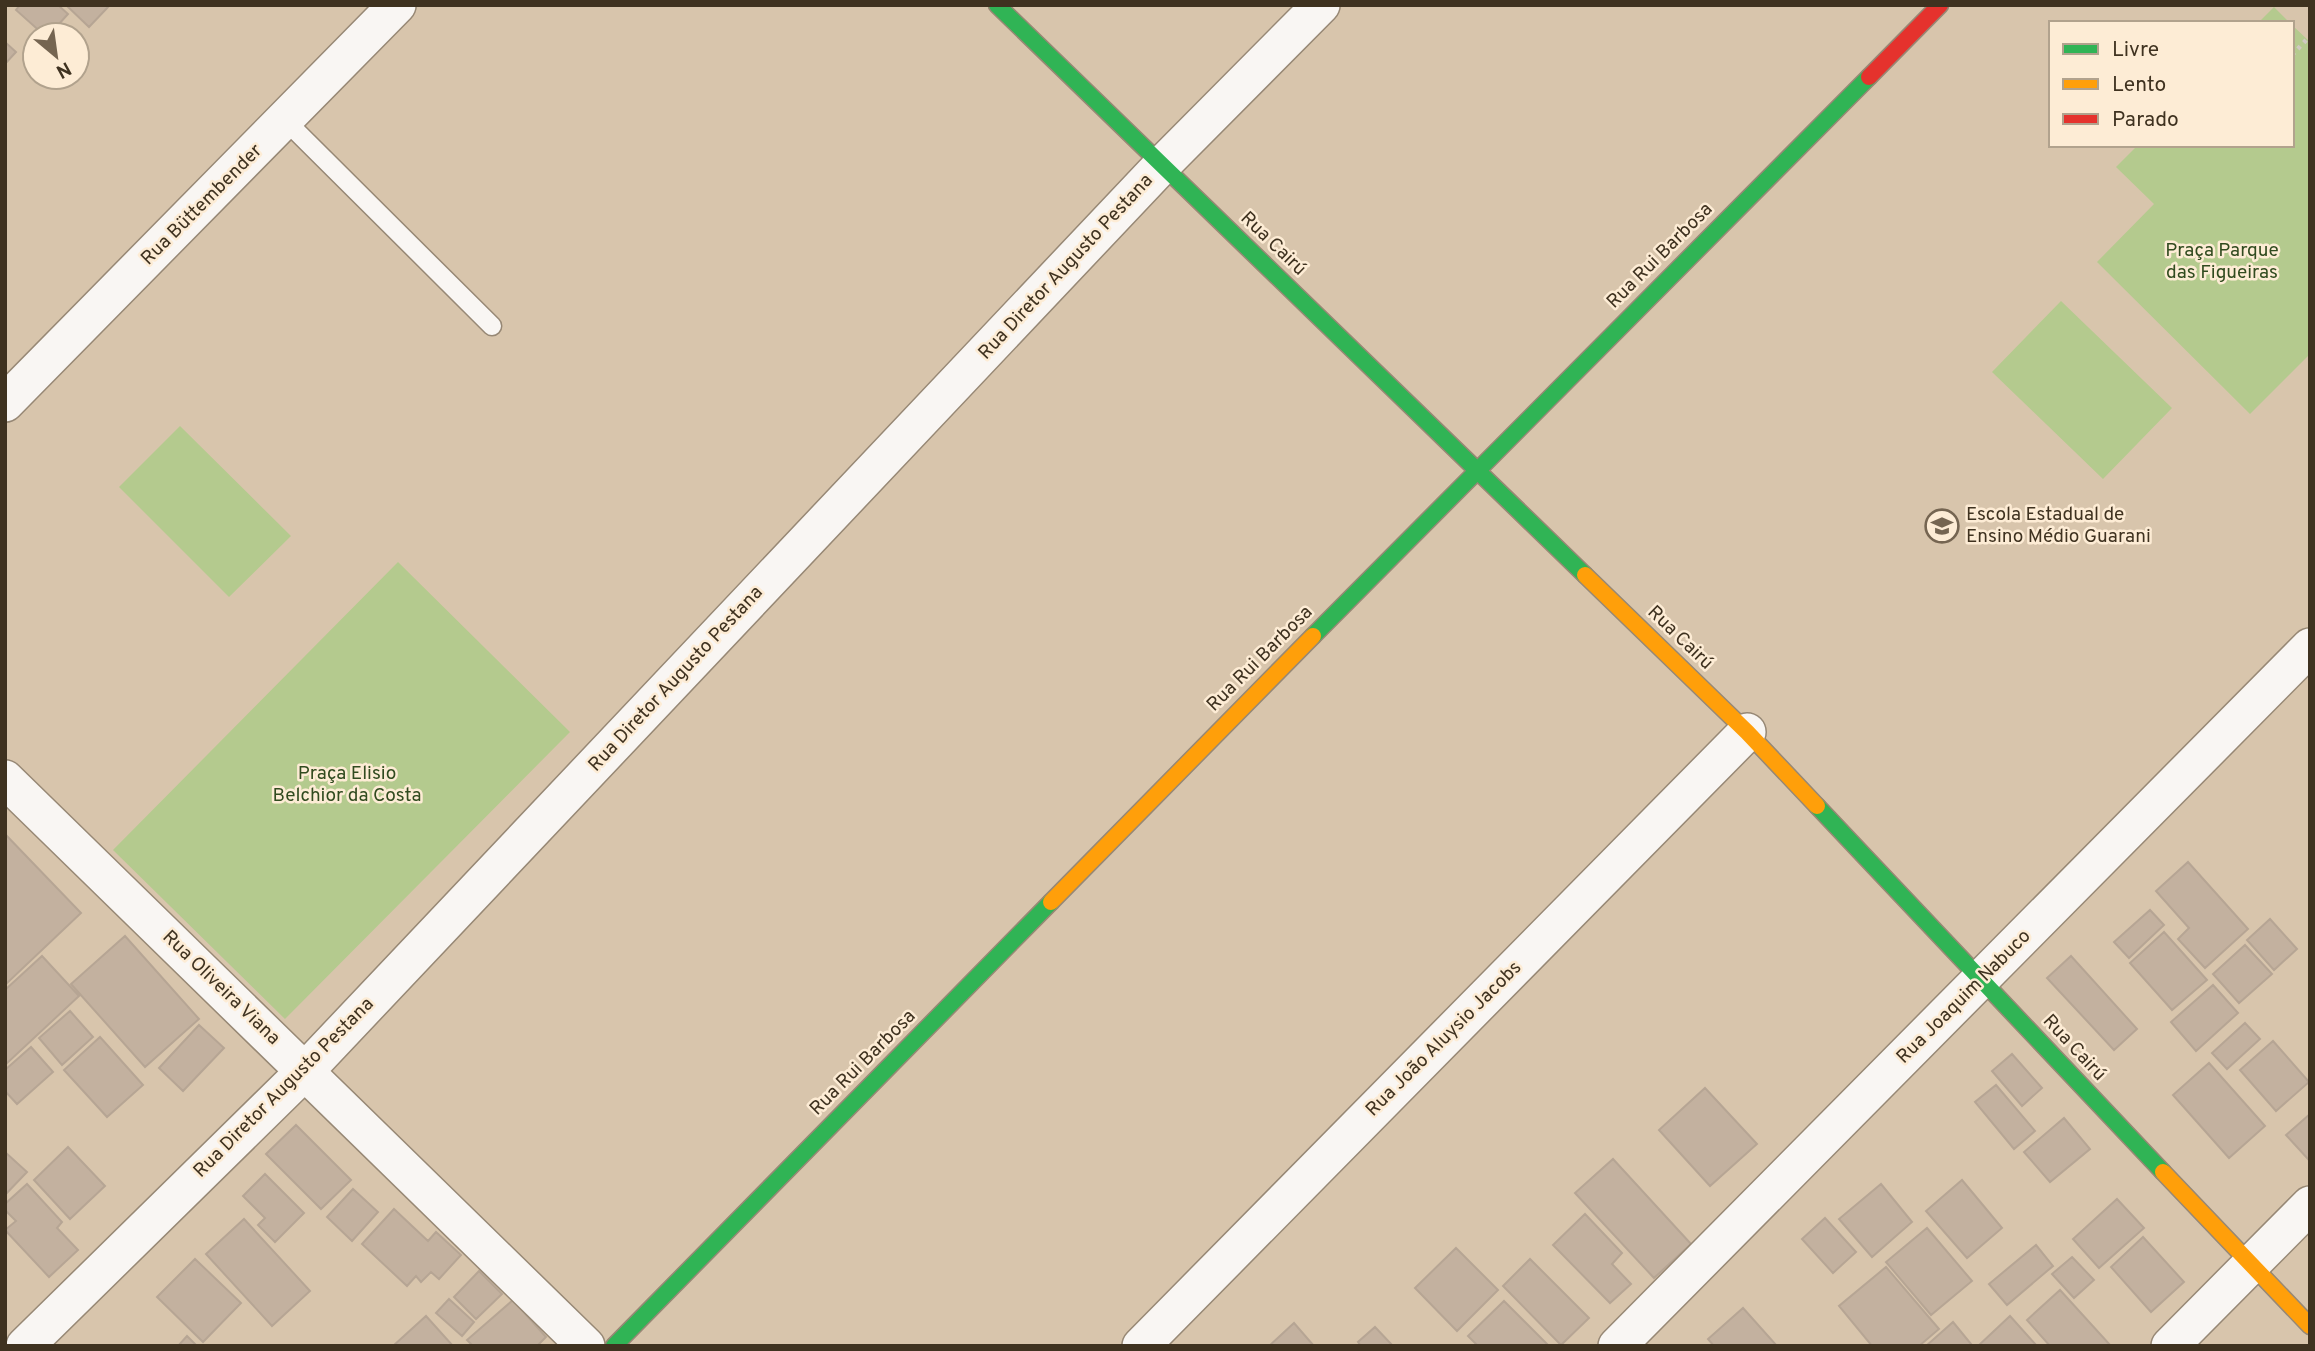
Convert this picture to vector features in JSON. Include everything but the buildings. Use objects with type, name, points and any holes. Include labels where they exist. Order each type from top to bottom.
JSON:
[{"type":"main road","name":"Rua Cairú","points":[[997,5],[1747,732],[2310,1326]]},
{"type":"main road","name":"Rua Rui Barbosa","points":[[614,1346],[1476,470],[1940,5]]},
{"type":"street","name":"Rua Büttembender","points":[[5,403],[397,5]]},
{"type":"street","name":"Rua Diretor Augusto Pestana","points":[[25,1346],[306,1070],[1162,165],[1321,5]]},
{"type":"street","name":"Rua Joaquim Nabuco","points":[[1616,1346],[2310,647]]},
{"type":"street","name":"Rua João Aluysio Jacobs","points":[[1141,1346],[1747,732]]},
{"type":"street","name":"Rua Oliveira Viana","points":[[5,779],[586,1346]]},
{"type":"street","points":[[2170,1346],[2310,1205]]},
{"type":"lane","points":[[285,120],[492,326]]},
{"type":"path","points":[[2294,53],[2310,36]]},
{"type":"green space","points":[[2274,7],[2288,21],[2260,21]]},
{"type":"green space","name":"Praça Parque das Figueiras","points":[[2294,27],[2310,42],[2310,354],[2250,414],[2097,262],[2154,204],[2116,167],[2136,147],[2294,147]]},
{"type":"green space","points":[[2061,301],[2172,408],[2103,479],[1992,372]]},
{"type":"green space","points":[[180,426],[291,536],[229,597],[119,487]]},
{"type":"green space","name":"Praça Elisio Belchior da Costa","points":[[398,562],[570,732],[285,1019],[113,850]]},
{"type":"traffic: fast","points":[[997,5],[1585,575]]},
{"type":"traffic: fast","points":[[1313,636],[1869,77]]},
{"type":"traffic: fast","points":[[1817,806],[2163,1172]]},
{"type":"traffic: fast","points":[[614,1346],[1051,902]]},
{"type":"traffic: slow","points":[[1585,575],[1747,732],[1817,806]]},
{"type":"traffic: slow","points":[[1051,902],[1313,636]]},
{"type":"traffic: slow","points":[[2163,1172],[2310,1326]]},
{"type":"traffic: jam","points":[[1869,77],[1940,5]]},
{"type":"place","name":"Escola Estadual de Ensino Médio Guarani","points":[[1942,526]]}]
